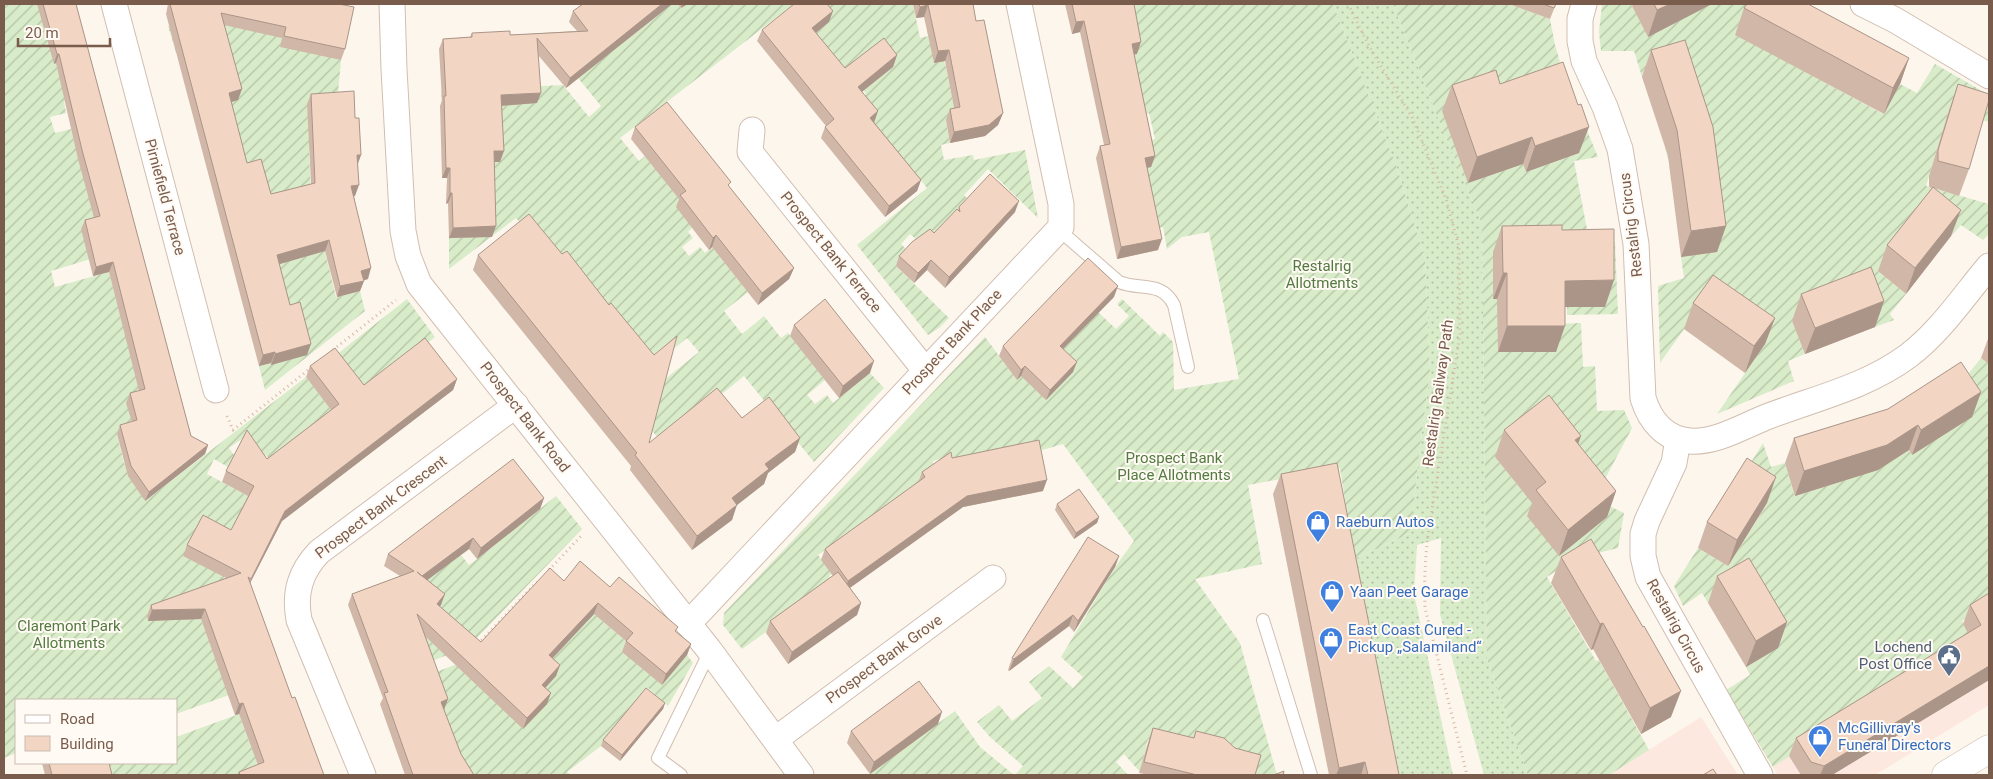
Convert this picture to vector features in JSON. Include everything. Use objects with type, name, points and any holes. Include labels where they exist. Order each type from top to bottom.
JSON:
[{"type":"street","name":"Pirniefield Terrace","points":[[114,4],[216,390]]},
{"type":"street","name":"Prospect Bank Road","points":[[392,4],[394,88],[403,231],[408,256],[419,284],[710,651],[801,775]]},
{"type":"street","points":[[1019,4],[1061,204],[1061,227],[1058,230]]},
{"type":"street","name":"Restalrig Circus","points":[[1584,4],[1580,19],[1580,41],[1584,61],[1605,107],[1620,149],[1633,225],[1643,398],[1646,409],[1655,424],[1662,430],[1678,439],[1690,441],[1723,435],[1790,408],[1849,388],[1886,371],[1913,352],[1937,330],[1989,266]]},
{"type":"street","points":[[1863,4],[1899,12],[1989,76]]},
{"type":"street","name":"Prospect Bank Terrace","points":[[752,130],[750,152],[925,370]]},
{"type":"street","name":"Prospect Bank Place","points":[[688,624],[1058,230]]},
{"type":"street","name":"Prospect Bank Crescent","points":[[363,775],[299,620],[297,597],[300,580],[311,560],[319,552],[516,405]]},
{"type":"street","name":"Restalrig Circus","points":[[1678,439],[1674,463],[1645,526],[1642,549],[1644,564],[1648,577],[1760,775]]},
{"type":"street","name":"Prospect Bank Grove","points":[[776,739],[993,578]]},
{"type":"street","points":[[1946,775],[1989,749]]},
{"type":"lane","points":[[1058,230],[1119,282],[1161,289],[1169,296],[1174,305],[1188,367]]},
{"type":"lane","points":[[1263,620],[1311,775]]},
{"type":"lane","points":[[682,775],[658,758],[710,651]]},
{"type":"path","name":"Restalrig Railway Path","points":[[1348,4],[1370,48],[1412,117],[1446,200],[1459,247],[1460,334],[1428,535],[1424,564],[1424,588],[1425,608],[1467,775]]},
{"type":"path","points":[[331,352],[419,284]]},
{"type":"path","points":[[216,390],[233,430],[316,364]]},
{"type":"path","points":[[547,572],[602,515]]},
{"type":"path","points":[[478,644],[540,580]]},
{"type":"shaded area","points":[[1989,638],[1989,705],[1875,775],[1778,775],[1773,767],[1980,640]]},
{"type":"shaded area","points":[[1701,717],[1738,775],[1609,775]]},
{"type":"green space","name":"Claremont Park Allotments","points":[[4,4],[44,4],[84,55],[94,94],[64,101],[66,113],[50,117],[55,133],[71,129],[104,255],[51,271],[55,287],[109,272],[142,399],[134,430],[117,435],[124,463],[145,501],[306,377],[335,415],[272,463],[266,455],[257,461],[242,439],[229,448],[245,470],[228,467],[214,459],[207,474],[250,497],[224,577],[222,599],[201,619],[229,695],[178,713],[178,699],[15,699],[15,753],[4,758]]},
{"type":"green space","points":[[671,4],[678,4],[681,8],[688,4],[794,4],[620,138],[639,161],[645,156],[682,202],[692,228],[688,232],[693,238],[682,247],[689,256],[700,247],[705,253],[712,247],[748,292],[724,311],[742,334],[764,316],[781,338],[788,333],[825,380],[807,395],[815,404],[827,395],[833,403],[870,373],[884,388],[814,462],[744,376],[662,443],[641,417],[649,392],[699,352],[687,338],[630,384],[545,278],[505,310],[499,303],[540,270],[535,241],[516,218],[449,269],[449,238],[475,237],[442,106],[441,91],[563,85],[589,117],[601,106],[578,78]]},
{"type":"green space","points":[[814,4],[913,4],[920,38],[929,36],[946,67],[956,118],[946,120],[950,143],[941,145],[944,160],[973,155],[974,160],[1025,150],[1038,218],[988,169],[964,195],[970,201],[931,244],[918,241],[910,234],[901,244],[909,252],[896,266],[949,318],[928,335],[857,245],[927,188],[857,102],[866,94],[850,73],[808,39]]},
{"type":"green space","points":[[1130,4],[1333,4],[1397,168],[1425,259],[1430,373],[1411,533],[1354,559],[1340,468],[1248,485],[1262,564],[1195,579],[1240,643],[1277,775],[1254,775],[1148,739],[1140,772],[1124,754],[1116,762],[1128,775],[1015,775],[1023,766],[990,737],[977,722],[999,705],[1012,721],[1042,698],[1029,682],[1049,666],[1073,688],[1083,677],[1061,657],[1115,567],[1134,541],[1063,444],[1035,452],[948,469],[945,458],[933,461],[935,472],[818,555],[832,574],[829,576],[834,584],[742,649],[723,625],[724,613],[985,337],[1017,380],[1056,356],[1098,312],[1116,329],[1129,316],[1117,304],[1122,299],[1160,336],[1163,332],[1173,342],[1174,390],[1239,379],[1209,232],[1182,237],[1167,249],[1163,227],[1153,229],[1147,200],[1146,141],[1155,139],[1149,113],[1140,115],[1129,62]]},
{"type":"green space","points":[[1333,4],[1393,4],[1482,224],[1487,659],[1528,775],[1484,775],[1440,614],[1441,538],[1417,545],[1414,594],[1453,775],[1394,775],[1354,559],[1411,533],[1430,373],[1425,259],[1397,168]]},
{"type":"green space","points":[[1393,4],[1509,4],[1550,19],[1562,69],[1468,183],[1523,164],[1526,172],[1579,153],[1567,82],[1598,157],[1574,161],[1590,245],[1615,242],[1618,314],[1567,315],[1567,307],[1605,306],[1534,299],[1531,352],[1556,352],[1556,324],[1581,323],[1583,367],[1595,366],[1597,411],[1624,410],[1632,428],[1605,479],[1495,457],[1524,493],[1603,503],[1624,513],[1618,548],[1574,559],[1547,577],[1596,661],[1599,660],[1649,750],[1609,775],[1528,775],[1487,659],[1482,224]]},
{"type":"green space","points":[[1602,4],[1631,4],[1648,36],[1712,4],[1750,4],[1735,34],[1883,114],[1900,84],[1917,93],[1935,64],[1989,95],[1989,122],[1949,111],[1926,186],[1989,204],[1989,234],[1983,240],[1961,225],[1951,236],[1924,214],[1878,271],[1906,294],[1890,314],[1894,320],[1875,327],[1792,320],[1805,354],[1788,361],[1794,381],[1717,414],[1765,344],[1704,301],[1660,363],[1658,286],[1684,278],[1681,257],[1717,252],[1706,176],[1671,181],[1665,148],[1698,136],[1642,77],[1634,51],[1601,51],[1599,32]]},
{"type":"green space","points":[[218,12],[341,60],[338,93],[309,151],[312,216],[316,215],[336,297],[360,291],[365,311],[265,390],[259,366],[271,363],[278,318],[266,268],[281,263],[243,174],[208,44],[176,53],[168,26],[200,32]]},
{"type":"green space","points":[[407,299],[435,337],[360,396],[331,359]]},
{"type":"green space","points":[[1981,358],[1989,364],[1989,638],[1974,613],[1962,621],[1972,638],[1773,767],[1726,690],[1750,675],[1746,667],[1778,647],[1740,584],[1708,603],[1702,593],[1683,606],[1674,586],[1698,548],[1728,566],[1767,504],[1737,485],[1763,443],[1771,467],[1785,463],[1795,496],[1868,471],[1909,450],[1912,455],[1952,387],[1971,375],[1969,373]]},
{"type":"green space","points":[[556,496],[582,529],[469,646],[425,664],[405,613],[433,615],[440,605],[406,580],[461,555],[469,565],[499,542],[491,532],[516,528]]},
{"type":"green space","points":[[593,613],[668,677],[687,655],[693,663],[668,706],[648,688],[601,746],[567,772],[571,775],[464,775],[447,738],[431,674],[457,664],[538,696],[545,666]]},
{"type":"green space","points":[[955,711],[980,747],[1014,775],[868,775]]},
{"type":"green space","points":[[239,714],[252,749],[265,745],[255,775],[106,775],[103,764],[178,764],[178,736]]},
{"type":"building","points":[[43,4],[76,4],[191,436],[208,445],[149,492],[131,466],[120,425],[137,420],[130,393],[145,389],[113,262],[96,267],[85,220],[100,216],[59,54],[57,54]]},
{"type":"building","points":[[170,4],[339,4],[354,7],[345,49],[284,36],[286,27],[221,13],[242,89],[229,93],[247,163],[261,159],[271,194],[315,183],[311,94],[354,91],[355,118],[359,118],[361,155],[357,155],[359,185],[351,186],[371,268],[361,271],[364,281],[340,286],[329,240],[277,255],[290,305],[300,302],[311,344],[275,354],[275,352],[263,355]]},
{"type":"building","points":[[583,4],[662,4],[570,78],[537,38],[541,93],[501,95],[504,151],[494,151],[496,226],[453,228],[450,168],[446,168],[444,96],[446,96],[443,39],[472,37],[472,33],[510,31],[510,35],[588,31],[573,11]]},
{"type":"building","points":[[794,4],[827,4],[833,11],[812,28],[845,68],[884,38],[897,55],[858,87],[878,111],[870,118],[921,180],[889,206],[825,127],[834,119],[762,30]]},
{"type":"building","points":[[919,4],[973,4],[976,21],[984,20],[1003,113],[989,125],[954,132],[950,109],[960,107],[949,50],[938,51],[928,5],[920,7]]},
{"type":"building","points":[[1072,4],[1134,4],[1141,42],[1132,44],[1155,156],[1145,158],[1162,239],[1121,247],[1100,146],[1110,144],[1084,21],[1076,22]]},
{"type":"building","points":[[1543,4],[1556,4],[1554,8]]},
{"type":"building","points":[[1654,4],[1670,4],[1657,10]]},
{"type":"building","points":[[1747,4],[1808,4],[1909,58],[1893,88],[1744,8]]},
{"type":"building","points":[[1685,40],[1713,127],[1726,226],[1691,231],[1677,130],[1651,50]]},
{"type":"building","points":[[1563,62],[1578,105],[1581,104],[1589,127],[1535,146],[1532,137],[1477,157],[1452,85],[1496,70],[1500,84]]},
{"type":"building","points":[[1958,84],[1989,94],[1989,100],[1969,169],[1938,161],[1938,150]]},
{"type":"building","points":[[667,102],[731,182],[728,185],[794,268],[762,293],[716,235],[713,238],[680,195],[686,191],[635,127]]},
{"type":"building","points":[[990,174],[1019,201],[949,277],[931,260],[918,273],[899,256],[912,242],[930,229],[934,233],[957,209],[960,212],[959,207]]},
{"type":"building","points":[[1933,187],[1961,210],[1915,268],[1887,245]]},
{"type":"building","points":[[529,214],[562,254],[567,251],[609,305],[611,303],[654,355],[677,336],[649,443],[717,388],[742,418],[769,397],[800,438],[765,464],[769,469],[732,498],[737,505],[697,536],[635,455],[637,453],[478,255]]},
{"type":"building","points":[[1562,225],[1562,230],[1614,229],[1614,280],[1565,281],[1565,326],[1507,326],[1507,273],[1503,273],[1502,226]]},
{"type":"building","points":[[1088,258],[1118,286],[1060,346],[1077,362],[1050,390],[1025,366],[1021,370],[1003,346]]},
{"type":"building","points":[[1871,267],[1884,301],[1815,328],[1801,294]]},
{"type":"building","points":[[1713,275],[1775,318],[1754,346],[1693,303]]},
{"type":"building","points":[[825,299],[874,361],[843,386],[794,325]]},
{"type":"building","points":[[425,338],[457,379],[285,511],[251,579],[248,577],[292,698],[295,697],[324,775],[240,775],[239,772],[264,762],[243,703],[239,704],[205,609],[152,610],[151,605],[241,573],[187,545],[203,515],[231,530],[254,486],[226,471],[247,430],[267,459],[339,404],[310,366],[335,348],[364,385]]},
{"type":"building","points":[[1961,362],[1981,392],[1921,430],[1918,425],[1887,445],[1804,471],[1794,438],[1888,409]]},
{"type":"building","points":[[1549,395],[1581,436],[1575,440],[1616,491],[1568,530],[1536,490],[1546,482],[1504,430]]},
{"type":"building","points":[[1039,440],[1047,480],[967,496],[848,581],[825,549],[925,477],[922,472],[951,452],[952,458]]},
{"type":"building","points":[[1747,458],[1776,477],[1737,540],[1707,522]]},
{"type":"building","points":[[513,459],[544,498],[481,548],[473,538],[422,576],[445,594],[437,604],[481,642],[550,568],[564,581],[580,561],[610,587],[619,577],[678,627],[675,631],[691,644],[666,674],[626,641],[633,633],[598,603],[549,655],[560,665],[542,685],[551,693],[527,718],[417,614],[448,699],[441,702],[461,754],[474,775],[413,775],[384,693],[388,692],[352,594],[414,571],[388,554]]},
{"type":"building","points":[[1337,463],[1399,775],[1368,775],[1365,762],[1339,768],[1281,474]]},
{"type":"building","points":[[1079,489],[1099,517],[1076,533],[1057,504]]},
{"type":"building","points":[[1088,537],[1119,556],[1078,621],[1073,615],[1014,659],[1012,658]]},
{"type":"building","points":[[1591,539],[1681,691],[1650,708],[1603,623],[1600,624],[1561,557]]},
{"type":"building","points":[[1749,558],[1787,622],[1756,641],[1717,576]]},
{"type":"building","points":[[838,572],[861,603],[792,652],[770,621]]},
{"type":"building","points":[[1989,593],[1989,666],[1824,766],[1811,762],[1796,738],[1981,625],[1970,605]]},
{"type":"building","points":[[919,681],[942,712],[874,762],[851,731]]},
{"type":"building","points":[[646,688],[665,703],[622,755],[603,740]]},
{"type":"building","points":[[1153,728],[1194,738],[1196,731],[1224,738],[1235,748],[1261,755],[1255,775],[1197,775],[1144,762]]},
{"type":"building","points":[[49,764],[109,764],[112,775],[52,775]]},
{"type":"building","points":[[1713,769],[1717,775],[1703,775]]},
{"type":"building","points":[[1284,771],[1283,775],[1274,775]]},
{"type":"place","name":"Raeburn Autos","points":[[1318,543]]},
{"type":"place","name":"Yaan Peet Garage","points":[[1332,613]]},
{"type":"place","name":"East Coast Cured - Pickup „Salamiland“","points":[[1331,660]]},
{"type":"place","name":"Lochend Post Office","points":[[1949,677]]},
{"type":"place","name":"McGillivray's Funeral Directors","points":[[1820,758]]},
{"type":"park label","name":"Restalrig Allotments","points":[[1322,274]]},
{"type":"park label","name":"Prospect Bank Place Allotments","points":[[1174,466]]}]
